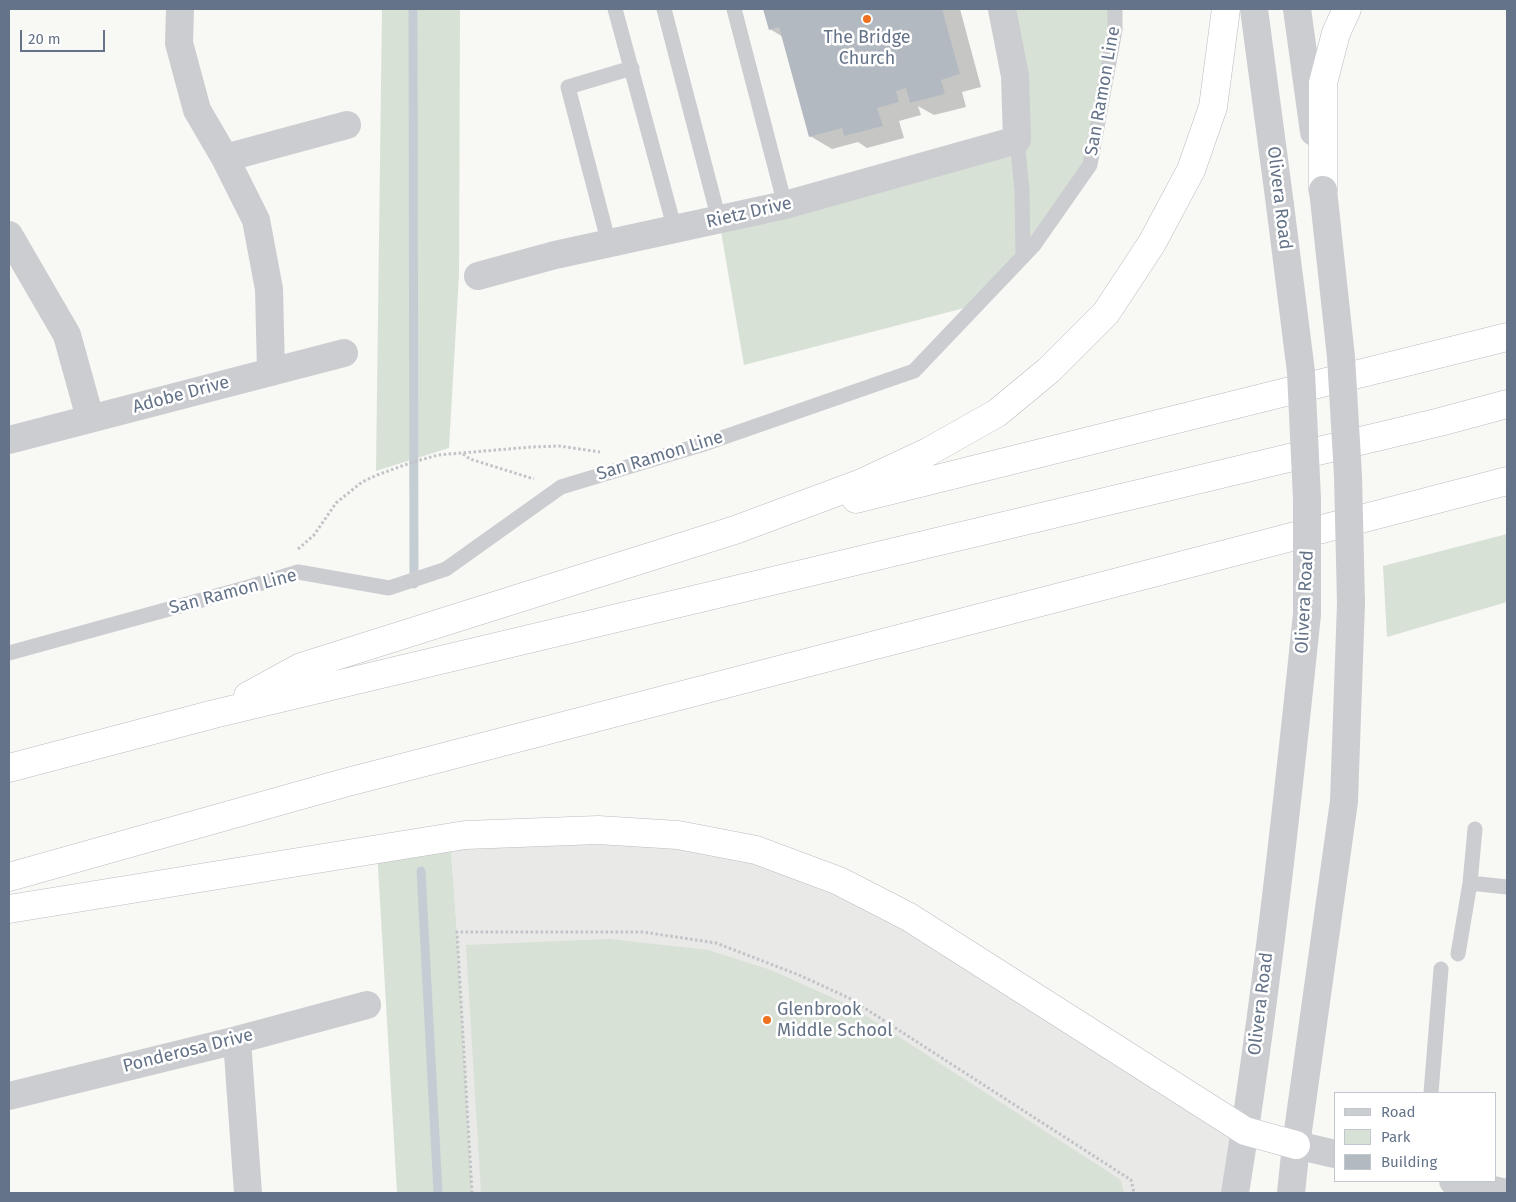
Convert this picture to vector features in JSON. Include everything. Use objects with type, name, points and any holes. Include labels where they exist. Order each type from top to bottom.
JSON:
[{"type":"highway","points":[[214,714],[301,667],[735,530],[864,482],[928,452],[996,413],[1049,370],[1106,313],[1152,242],[1191,170],[1213,106],[1226,9]]},
{"type":"highway","points":[[1323,190],[1323,83],[1336,33],[1347,9]]},
{"type":"highway","points":[[735,530],[1507,337]]},
{"type":"highway","points":[[9,768],[214,714],[1507,404]]},
{"type":"highway","points":[[9,877],[391,770],[1507,481]]},
{"type":"highway","points":[[9,909],[465,835],[598,830],[678,835],[756,850],[839,881],[909,917],[1245,1131],[1296,1145]]},
{"type":"street","points":[[180,9],[179,43],[197,110],[225,158],[256,220],[269,289],[271,372]]},
{"type":"street","points":[[1002,9],[1015,76],[1017,140]]},
{"type":"street","name":"Olivera Road","points":[[1235,1193],[1245,1131],[1290,780],[1307,614],[1308,499],[1301,372],[1254,9]]},
{"type":"street","points":[[1291,1193],[1344,801],[1351,604],[1348,476],[1341,356],[1323,190],[1297,9]]},
{"type":"street","points":[[225,158],[347,125]]},
{"type":"street","name":"Rietz Drive","points":[[478,276],[555,255],[785,205],[1017,140]]},
{"type":"street","points":[[9,235],[67,334],[90,418]]},
{"type":"street","name":"Adobe Drive","points":[[9,440],[344,353]]},
{"type":"street","name":"Ponderosa Drive","points":[[9,1096],[237,1040],[367,1005]]},
{"type":"street","points":[[237,1040],[248,1193]]},
{"type":"street","points":[[1296,1145],[1334,1154]]},
{"type":"street","points":[[1456,1182],[1506,1193]]},
{"type":"lane","points":[[615,9],[675,230]]},
{"type":"lane","points":[[664,9],[719,220]]},
{"type":"lane","points":[[734,9],[785,205]]},
{"type":"lane","name":"San Ramon Line","points":[[9,653],[298,572],[389,588],[446,569],[561,487],[707,443],[914,371],[1034,245],[1090,165],[1115,30],[1115,9]]},
{"type":"lane","points":[[609,244],[568,87],[632,68]]},
{"type":"lane","points":[[1017,140],[1022,190],[1023,256]]},
{"type":"lane","points":[[1458,954],[1470,883],[1475,830]]},
{"type":"lane","points":[[1470,883],[1507,888]]},
{"type":"lane","points":[[1430,1092],[1441,969]]},
{"type":"path","points":[[293,553],[314,535],[336,503],[362,482],[414,462],[462,453],[559,446],[599,452],[629,466]]},
{"type":"path","points":[[462,453],[470,459],[561,487]]},
{"type":"path","points":[[472,1193],[457,932],[643,932],[716,943],[799,975],[849,998],[1131,1180],[1134,1193]]},
{"type":"shaded area","name":"Glenbrook Middle School","points":[[598,830],[839,881],[1245,1131],[1235,1193],[472,1193],[450,838]]},
{"type":"green space","points":[[382,9],[460,9],[459,275],[449,448],[376,471]]},
{"type":"green space","points":[[1002,9],[1115,9],[1090,165],[976,305],[744,365],[719,220],[1017,140]]},
{"type":"green space","points":[[1507,534],[1507,602],[1387,637],[1383,566]]},
{"type":"green space","points":[[450,838],[472,1193],[397,1193],[377,850]]},
{"type":"green space","points":[[609,939],[708,950],[771,970],[851,1006],[1121,1180],[1124,1193],[481,1193],[466,945]]},
{"type":"building","points":[[763,9],[942,9],[960,74],[941,80],[945,94],[910,103],[906,88],[896,91],[899,102],[877,108],[883,126],[844,136],[842,128],[809,137],[779,27],[769,30]]},
{"type":"waterway","points":[[413,9],[414,584]]},
{"type":"waterway","points":[[421,871],[438,1193]]},
{"type":"place","name":"The Bridge Church","points":[[867,19]]},
{"type":"place","name":"Glenbrook Middle School","points":[[767,1020]]}]
